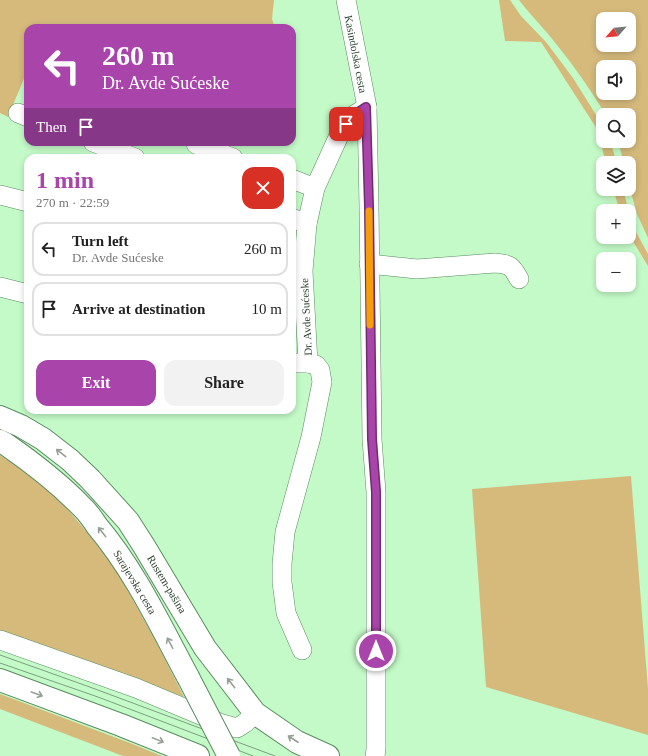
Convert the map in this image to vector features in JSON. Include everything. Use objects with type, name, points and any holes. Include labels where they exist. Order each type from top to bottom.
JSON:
[{"type":"main road","name":"Rustem-pašina","points":[[0,417],[21,426],[43,439],[70,460],[90,478],[128,521],[205,648],[255,713],[297,742],[328,756]]},
{"type":"main road","name":"Sarajevska cesta","points":[[0,441],[30,461],[57,483],[84,510],[112,543],[140,587],[229,756]]},
{"type":"main road","points":[[0,680],[121,725],[198,756]]},
{"type":"street","name":"Kasindolska cesta","points":[[346,0],[366,107],[372,439],[376,492],[375,756]]},
{"type":"street","name":"Dr. Avde Sućeske","points":[[302,650],[286,614],[282,582],[282,564],[285,532],[311,437],[322,382],[320,370],[316,364],[300,363],[298,270],[300,221],[341,131],[351,117],[366,107]]},
{"type":"street","points":[[104,146],[124,154]]},
{"type":"street","points":[[201,146],[223,154]]},
{"type":"street","points":[[296,181],[315,188]]},
{"type":"street","points":[[0,195],[24,201]]},
{"type":"street","points":[[369,264],[417,269],[495,263],[506,264],[514,270],[519,279]]},
{"type":"street","points":[[0,287],[24,293]]},
{"type":"street","points":[[0,640],[136,688],[222,724],[236,728],[245,723],[255,713]]},
{"type":"shaded area","points":[[0,0],[274,0],[272,19],[274,24],[24,24],[24,79],[8,117],[0,113]]},
{"type":"shaded area","points":[[499,0],[510,0],[521,16],[546,42],[573,78],[596,115],[596,127],[541,42],[505,41]]},
{"type":"shaded area","points":[[519,0],[648,0],[648,238],[637,214],[636,204],[634,204],[632,196],[636,196],[636,156],[622,156],[620,148],[636,148],[636,108],[602,108],[597,100],[636,100],[636,60],[596,60],[596,99],[552,39]]},
{"type":"shaded area","points":[[602,148],[612,148],[615,156],[604,156]]},
{"type":"shaded area","points":[[615,196],[625,196],[627,204],[618,204]]},
{"type":"shaded area","points":[[636,232],[648,254],[648,266],[635,244],[636,244]]},
{"type":"shaded area","points":[[0,455],[25,471],[65,506],[114,566],[152,634],[184,697],[61,651],[0,631]]},
{"type":"shaded area","points":[[631,476],[648,689],[648,735],[486,687],[472,489]]},
{"type":"shaded area","points":[[0,694],[162,756],[123,756],[0,709]]},
{"type":"tram line","points":[[0,655],[275,756]]},
{"type":"tram line","points":[[0,663],[98,697],[253,756]]},
{"type":"slow traffic","points":[[369,211],[370,325]]},
{"type":"route","points":[[346,124],[351,117],[366,107],[372,439],[376,492],[376,651]]}]
